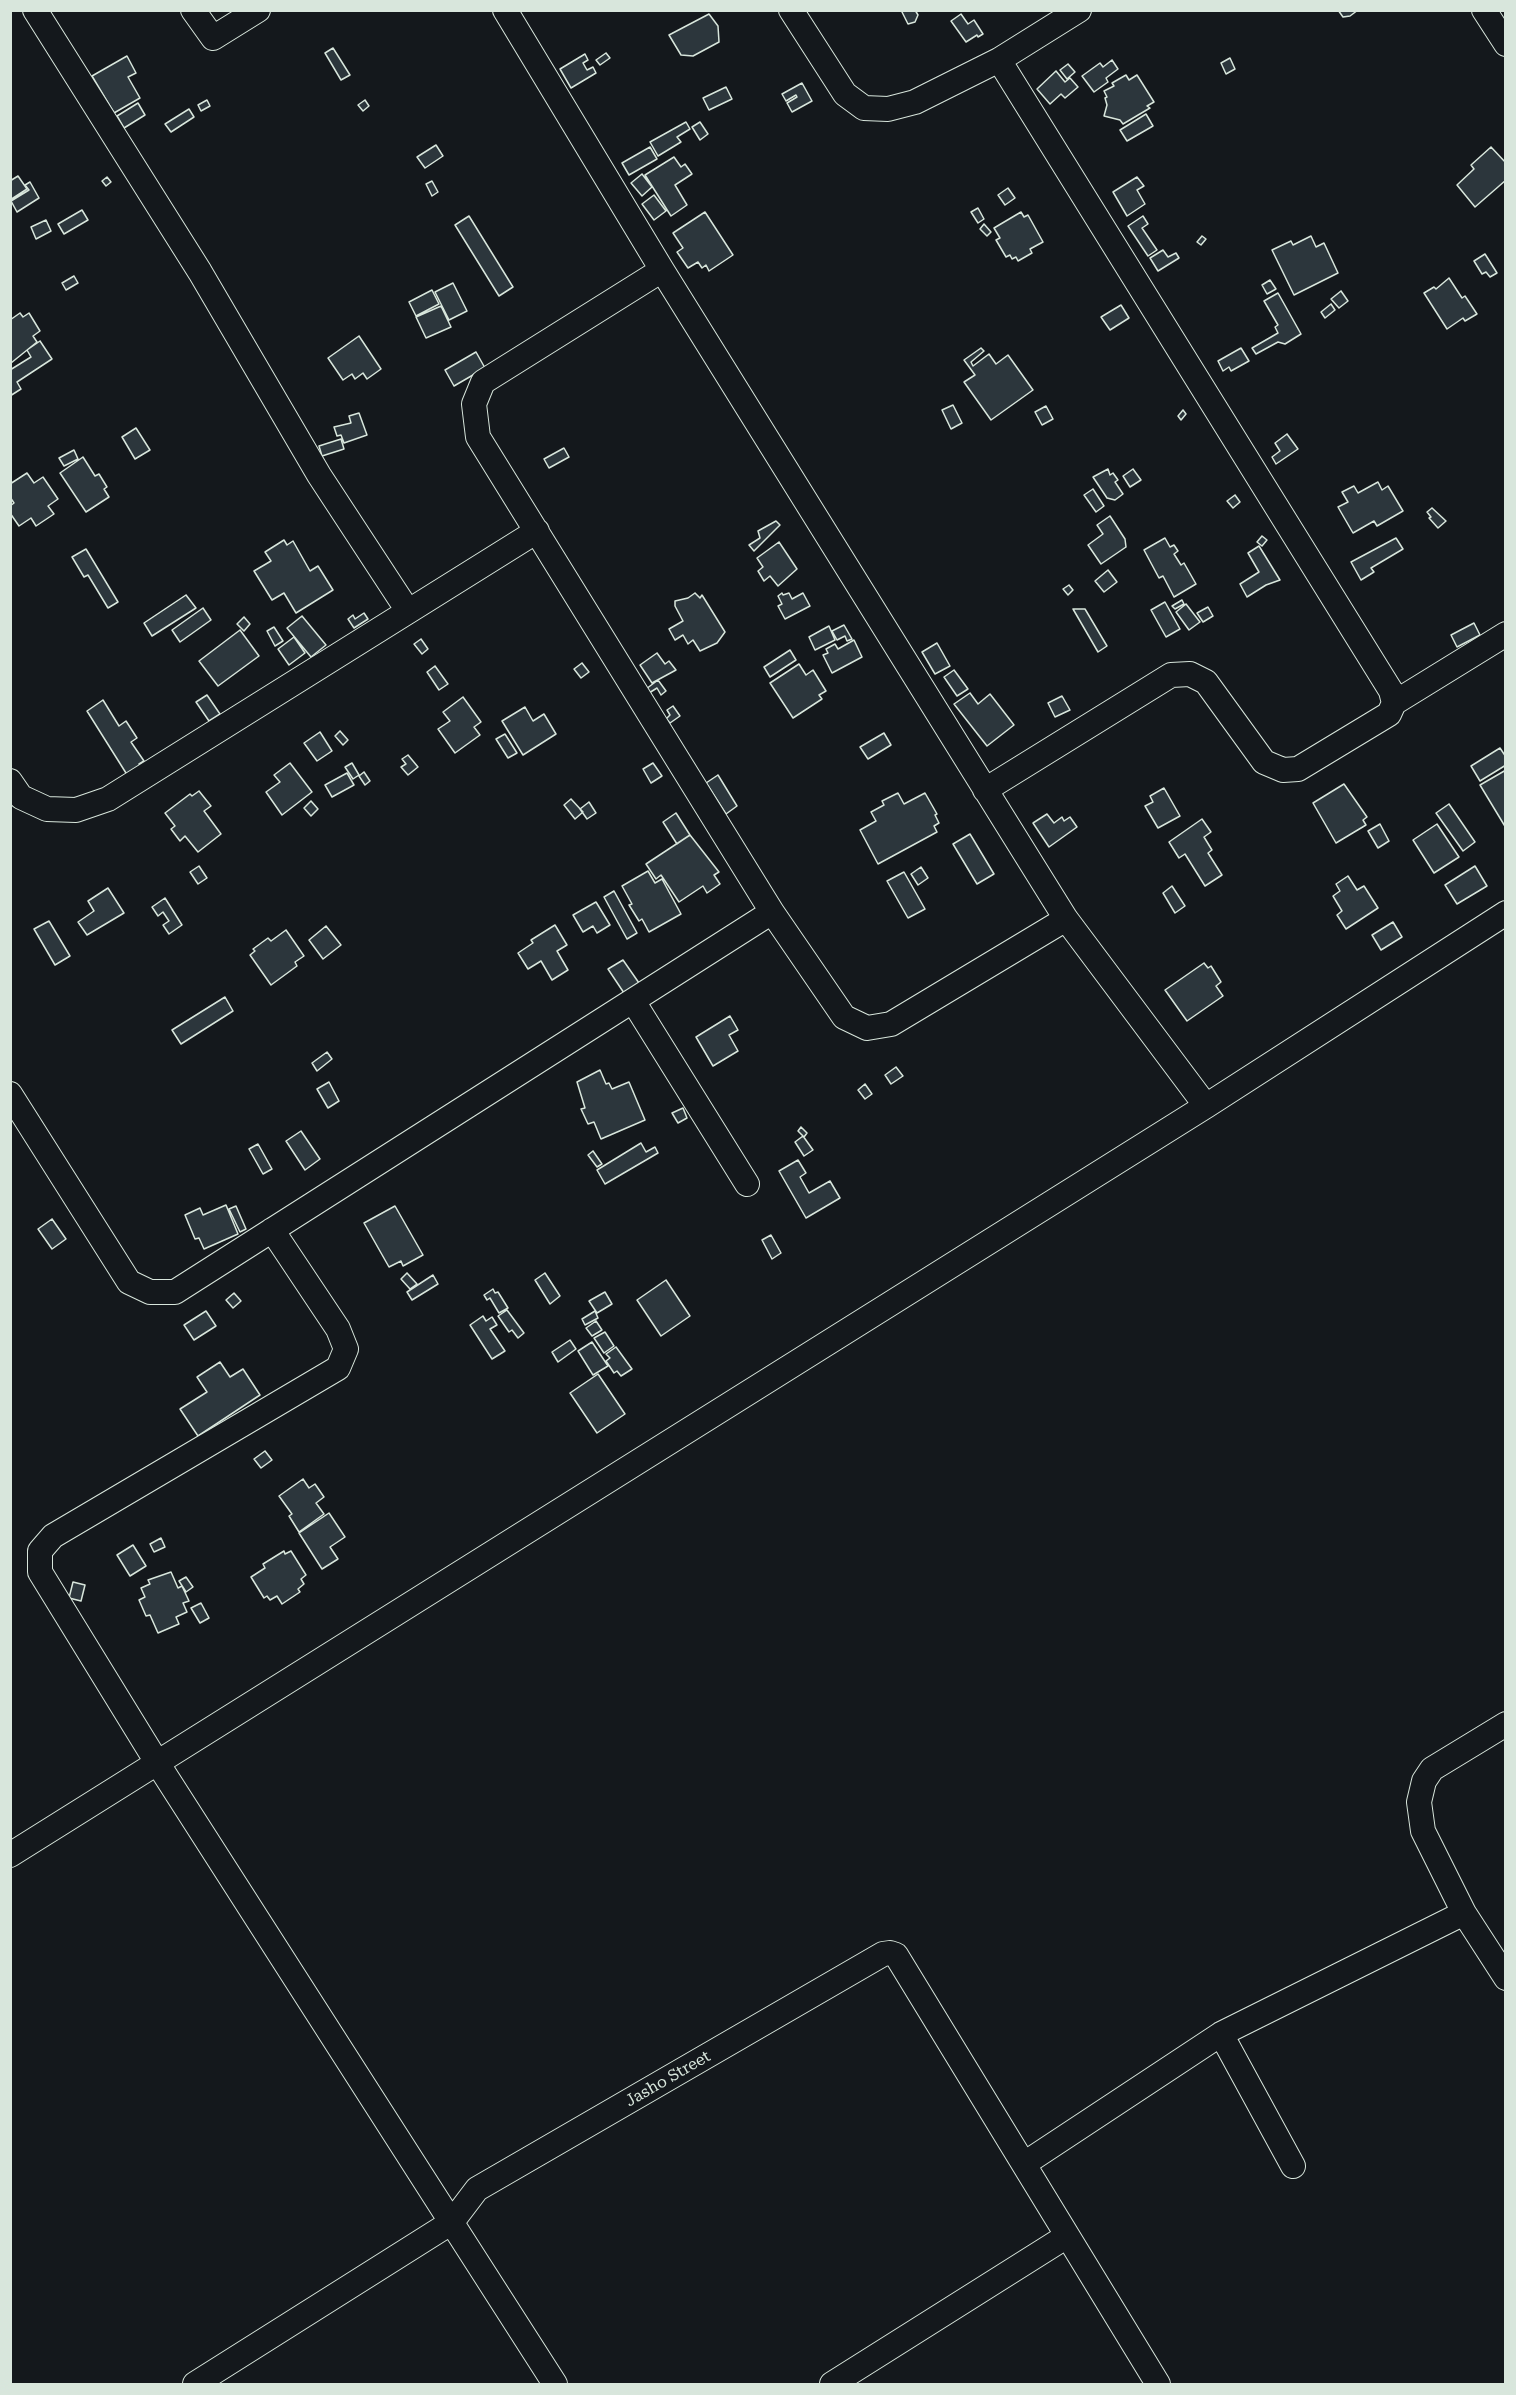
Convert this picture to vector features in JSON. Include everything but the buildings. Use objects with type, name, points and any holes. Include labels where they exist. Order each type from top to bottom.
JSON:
[{"type":"street","points":[[35,10],[200,272],[319,475],[408,611]]},
{"type":"street","points":[[193,10],[213,38],[258,10]]},
{"type":"street","points":[[505,10],[662,270],[1066,919],[1206,1106]]},
{"type":"street","points":[[791,10],[845,94],[864,108],[888,109],[915,102],[999,60],[1079,10]]},
{"type":"street","points":[[1484,10],[1506,44]]},
{"type":"street","points":[[999,60],[1391,691],[1394,702]]},
{"type":"street","points":[[662,270],[483,382],[474,404],[478,437],[772,912],[844,1017],[867,1028],[891,1024],[1066,919]]},
{"type":"street","points":[[10,781],[21,796],[47,809],[76,810],[108,799],[537,531]]},
{"type":"street","points":[[985,790],[1171,675],[1190,674],[1206,682],[1264,762],[1283,770],[1299,769],[1389,714],[1394,702],[1506,634]]},
{"type":"street","points":[[10,1094],[129,1282],[150,1292],[175,1292],[772,912]]},
{"type":"street","points":[[10,1855],[1503,922]]},
{"type":"street","points":[[633,1001],[747,1184]]},
{"type":"street","points":[[272,1230],[338,1329],[346,1349],[339,1368],[53,1536],[40,1551],[40,1572],[158,1764],[555,2385]]},
{"type":"street","points":[[1506,1724],[1432,1769],[1424,1781],[1419,1802],[1423,1831],[1464,1913],[1506,1978]]},
{"type":"street","points":[[1158,2385],[1024,2164],[1221,2034],[1464,1913]]},
{"type":"street","name":"Jasho Street","points":[[452,2222],[477,2189],[884,1954],[890,1953],[896,1955],[1024,2164]]},
{"type":"street","points":[[1221,2034],[1293,2166]]},
{"type":"street","points":[[195,2385],[452,2222]]},
{"type":"street","points":[[846,2381],[1067,2235]]}]
